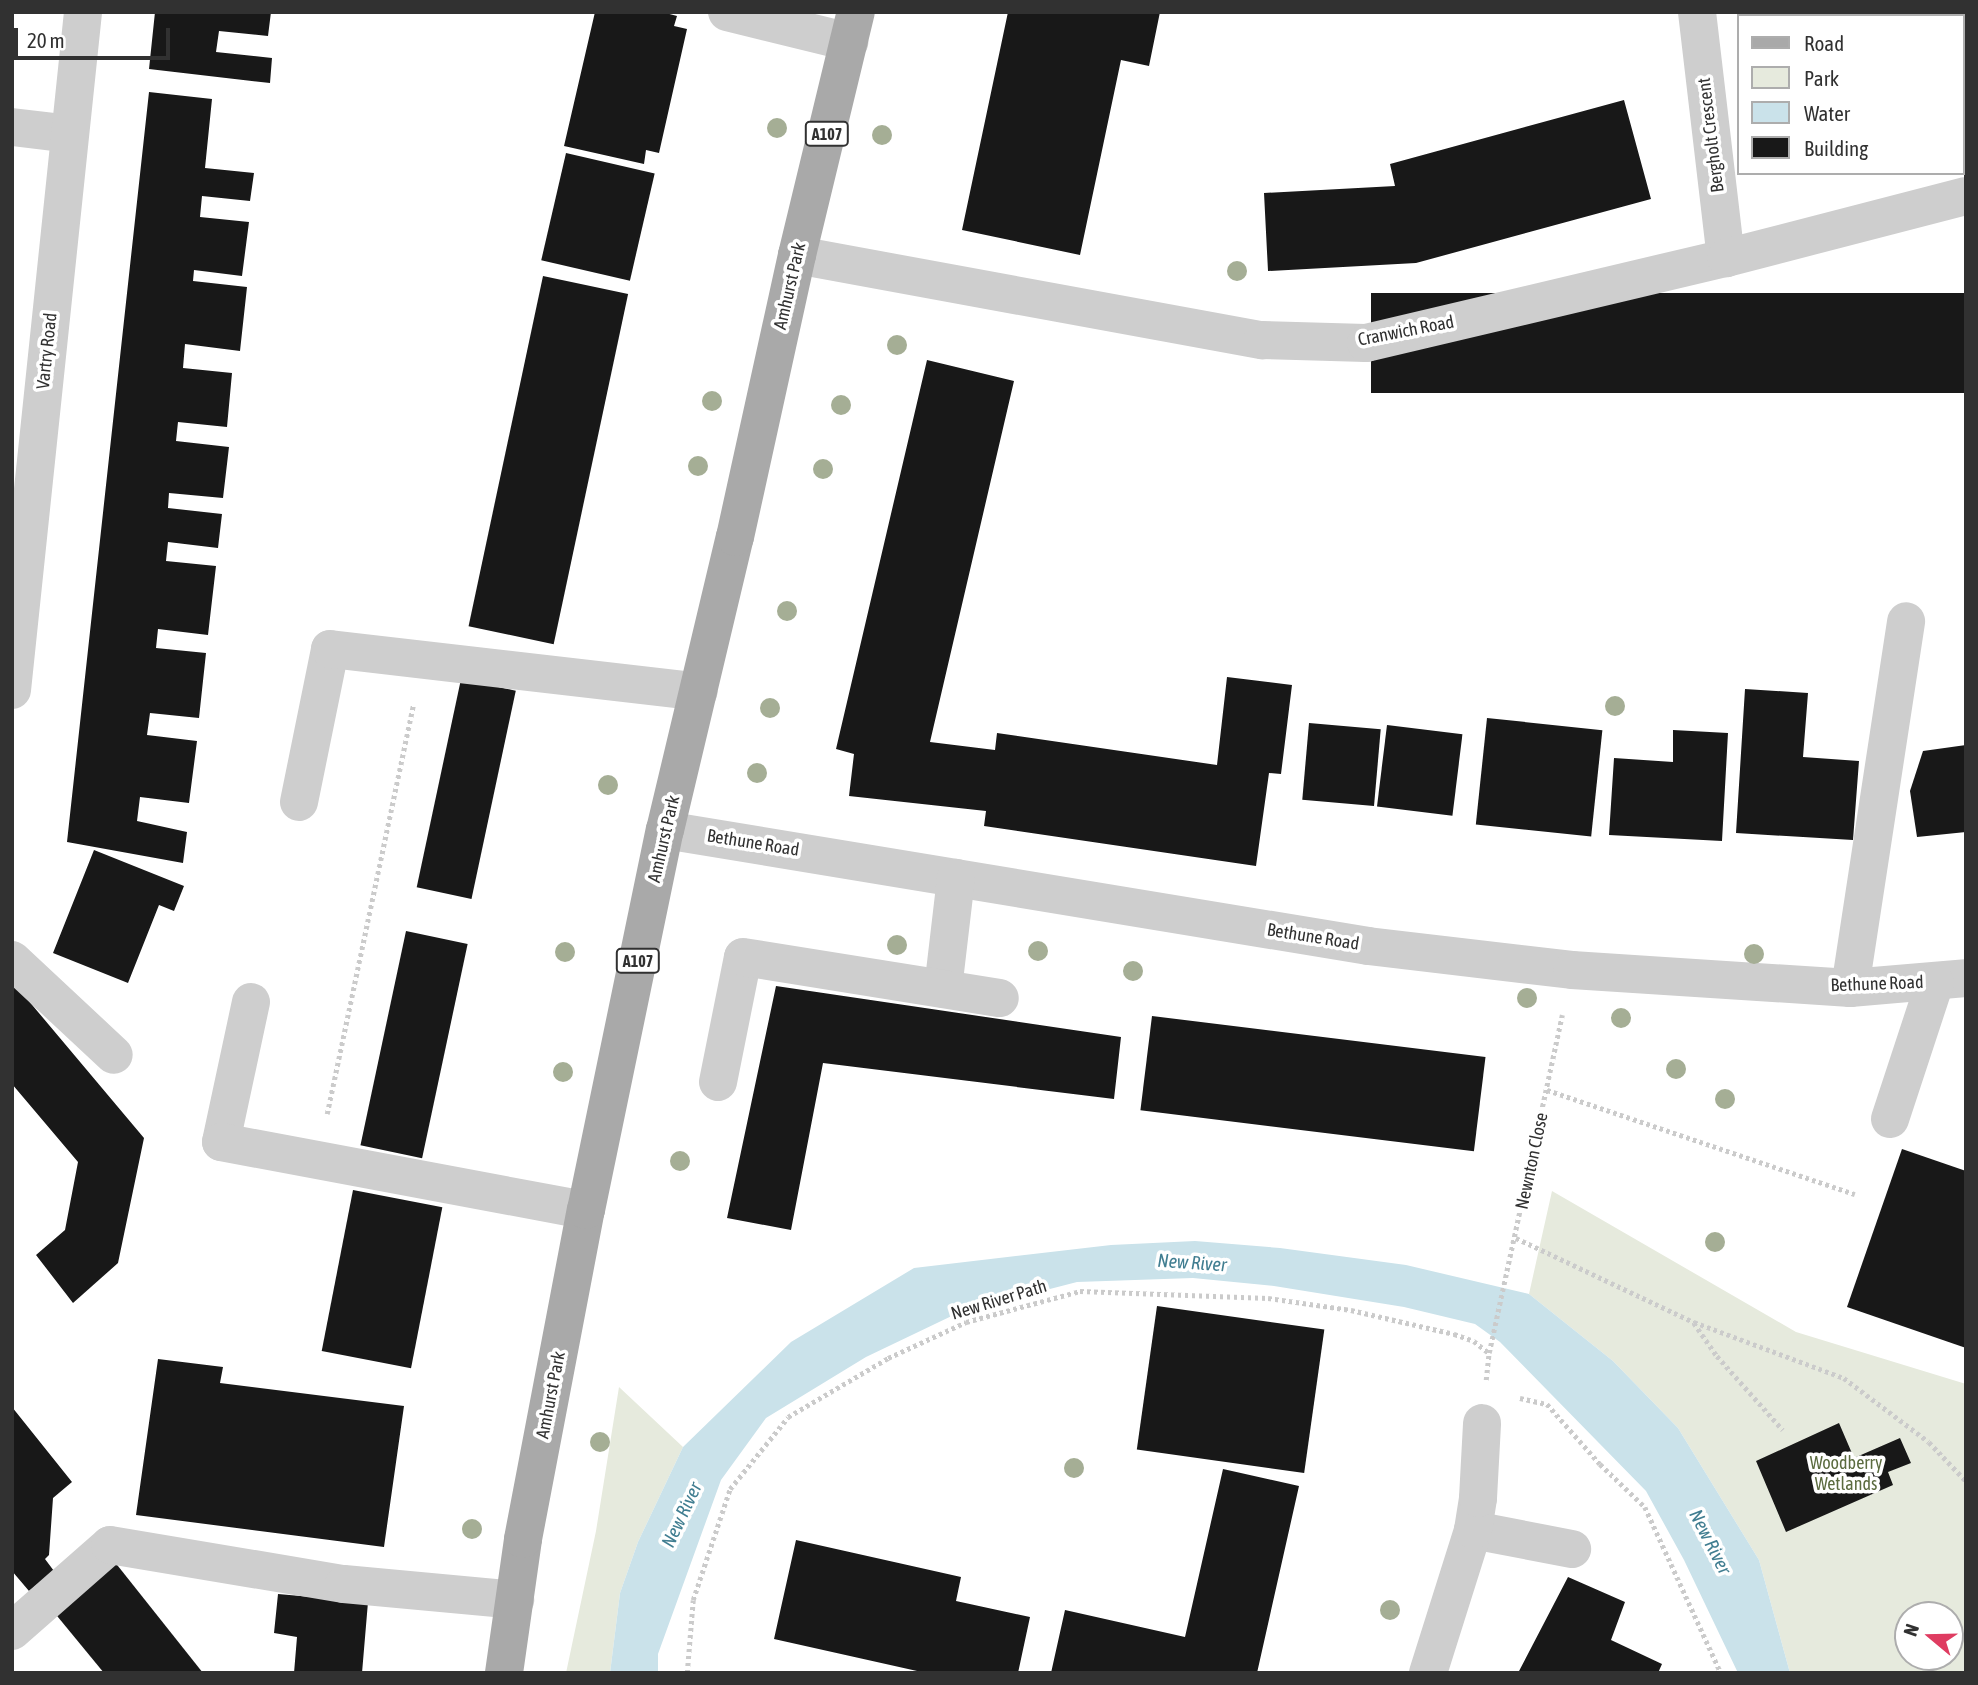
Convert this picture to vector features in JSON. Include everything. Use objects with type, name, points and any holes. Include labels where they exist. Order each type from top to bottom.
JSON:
[{"type":"main road","name":"Amhurst Park","points":[[504,1673],[523,1539],[586,1210],[665,830],[699,692],[797,255],[853,27]]},
{"type":"street","name":"Vartry Road","points":[[12,690],[83,12]]},
{"type":"street","points":[[727,12],[853,27]]},
{"type":"street","name":"Bergholt Crescent","points":[[1697,12],[1726,258]]},
{"type":"street","points":[[12,127],[69,134]]},
{"type":"street","name":"Cranwich Road","points":[[797,255],[1262,340],[1366,343],[1726,258],[1966,196]]},
{"type":"street","points":[[1850,988],[1906,621]]},
{"type":"street","points":[[299,802],[330,649],[699,692]]},
{"type":"street","name":"Bethune Road","points":[[665,830],[1368,946],[1572,970],[1850,988],[1950,980]]},
{"type":"street","points":[[943,989],[956,878]]},
{"type":"street","points":[[718,1082],[743,957],[1000,998]]},
{"type":"street","points":[[12,960],[114,1055]]},
{"type":"street","points":[[1890,1119],[1950,980]]},
{"type":"street","points":[[251,1002],[221,1142],[586,1210]]},
{"type":"street","points":[[1428,1673],[1473,1530],[1478,1498],[1482,1423]]},
{"type":"street","points":[[1473,1530],[1573,1549]]},
{"type":"street","points":[[12,1631],[110,1545],[344,1584],[515,1600]]},
{"type":"path","points":[[317,1159],[422,660]]},
{"type":"path","name":"Newnton Close","points":[[1489,1353],[1572,970]]},
{"type":"path","points":[[1547,1090],[1856,1194]]},
{"type":"path","points":[[1516,1238],[1694,1322],[1844,1378],[1929,1442],[1966,1481]]},
{"type":"path","name":"New River Path","points":[[687,1673],[693,1600],[730,1489],[788,1417],[888,1358],[966,1322],[1080,1291],[1268,1298],[1351,1310],[1474,1341],[1489,1353]]},
{"type":"path","points":[[1694,1322],[1717,1356],[1783,1430]]},
{"type":"path","points":[[1513,1397],[1547,1404],[1600,1464],[1645,1507],[1721,1673]]},
{"type":"green space","name":"Woodberry Wetlands","points":[[1552,1191],[1796,1332],[1966,1384],[1966,1673],[1790,1673],[1759,1560],[1678,1428],[1613,1361],[1529,1294]]},
{"type":"green space","points":[[619,1387],[683,1447],[638,1542],[620,1593],[610,1673],[566,1673],[596,1531]]},
{"type":"water","name":"New River","points":[[1195,1241],[1280,1248],[1406,1265],[1529,1294],[1613,1361],[1678,1428],[1759,1560],[1790,1673],[1738,1673],[1684,1560],[1646,1491],[1500,1342],[1475,1324],[1404,1307],[1274,1286],[1193,1278],[1077,1282],[960,1312],[866,1357],[766,1418],[721,1480],[658,1654],[658,1673],[610,1673],[620,1593],[638,1542],[683,1447],[791,1342],[914,1268],[1111,1245]]},
{"type":"building","points":[[155,12],[271,12],[268,36],[219,31],[216,52],[272,58],[270,83],[149,69]]},
{"type":"building","points":[[595,12],[662,12],[677,16],[674,26],[687,29],[659,153],[646,150],[644,164],[564,146]]},
{"type":"building","points":[[1008,12],[1160,12],[1149,66],[1121,60],[1080,255],[962,230]]},
{"type":"building","points":[[1966,35],[1966,117],[1964,117]]},
{"type":"building","points":[[149,92],[212,99],[205,168],[254,173],[250,201],[202,196],[200,217],[249,222],[242,276],[194,270],[193,281],[247,287],[240,351],[185,344],[183,368],[232,373],[227,427],[178,422],[176,441],[229,447],[223,498],[169,493],[168,508],[222,514],[218,548],[168,542],[166,561],[216,566],[208,635],[158,629],[156,648],[206,653],[199,718],[150,713],[147,735],[197,741],[189,803],[140,797],[137,821],[187,832],[183,863],[67,842]]},
{"type":"building","points":[[1624,100],[1651,199],[1416,263],[1268,271],[1264,193],[1395,186],[1390,164]]},
{"type":"building","points":[[566,153],[655,173],[630,281],[541,260]]},
{"type":"building","points":[[543,276],[628,294],[554,644],[469,626]]},
{"type":"building","points":[[1371,293],[1966,293],[1966,393],[1371,393]]},
{"type":"building","points":[[927,360],[1014,381],[930,742],[995,750],[997,733],[1217,765],[1227,677],[1292,685],[1281,774],[1269,773],[1256,866],[984,826],[986,811],[849,796],[854,754],[836,749]]},
{"type":"building","points":[[461,679],[516,691],[471,899],[417,887]]},
{"type":"building","points":[[1745,689],[1808,693],[1803,757],[1859,761],[1853,840],[1736,833]]},
{"type":"building","points":[[1487,718],[1602,730],[1591,837],[1476,824]]},
{"type":"building","points":[[1309,723],[1381,729],[1374,806],[1302,800]]},
{"type":"building","points":[[1387,725],[1462,734],[1452,816],[1377,806]]},
{"type":"building","points":[[1673,730],[1728,733],[1722,841],[1609,835],[1614,758],[1673,762]]},
{"type":"building","points":[[1966,745],[1966,832],[1917,837],[1910,791],[1923,751]]},
{"type":"building","points":[[94,850],[184,886],[174,911],[159,905],[128,983],[53,953]]},
{"type":"building","points":[[406,931],[468,944],[422,1158],[360,1145]]},
{"type":"building","points":[[12,981],[144,1138],[118,1263],[73,1303],[36,1255],[65,1230],[78,1162],[12,1084]]},
{"type":"building","points":[[776,986],[1121,1037],[1114,1099],[823,1063],[791,1230],[727,1218]]},
{"type":"building","points":[[1152,1016],[1485,1057],[1474,1151],[1140,1110]]},
{"type":"building","points":[[1902,1149],[1966,1171],[1966,1348],[1847,1307]]},
{"type":"building","points":[[353,1190],[442,1207],[411,1368],[322,1351]]},
{"type":"building","points":[[1157,1306],[1324,1330],[1304,1473],[1137,1450]]},
{"type":"building","points":[[158,1359],[223,1367],[220,1383],[404,1406],[384,1547],[136,1515]]},
{"type":"building","points":[[12,1407],[72,1482],[53,1498],[49,1555],[45,1559],[54,1571],[29,1591],[12,1571]]},
{"type":"building","points":[[1839,1423],[1854,1458],[1900,1438],[1911,1463],[1888,1472],[1893,1485],[1786,1532],[1756,1461]]},
{"type":"building","points":[[1223,1469],[1299,1486],[1257,1673],[1051,1673],[1065,1610],[1185,1637]]},
{"type":"building","points":[[796,1540],[961,1577],[956,1601],[1030,1617],[1018,1673],[926,1673],[774,1639]]},
{"type":"building","points":[[114,1561],[203,1673],[104,1673],[53,1611]]},
{"type":"building","points":[[1568,1577],[1625,1602],[1611,1640],[1662,1664],[1658,1673],[1518,1673]]},
{"type":"building","points":[[278,1594],[368,1602],[362,1673],[294,1673],[297,1637],[274,1633]]}]
